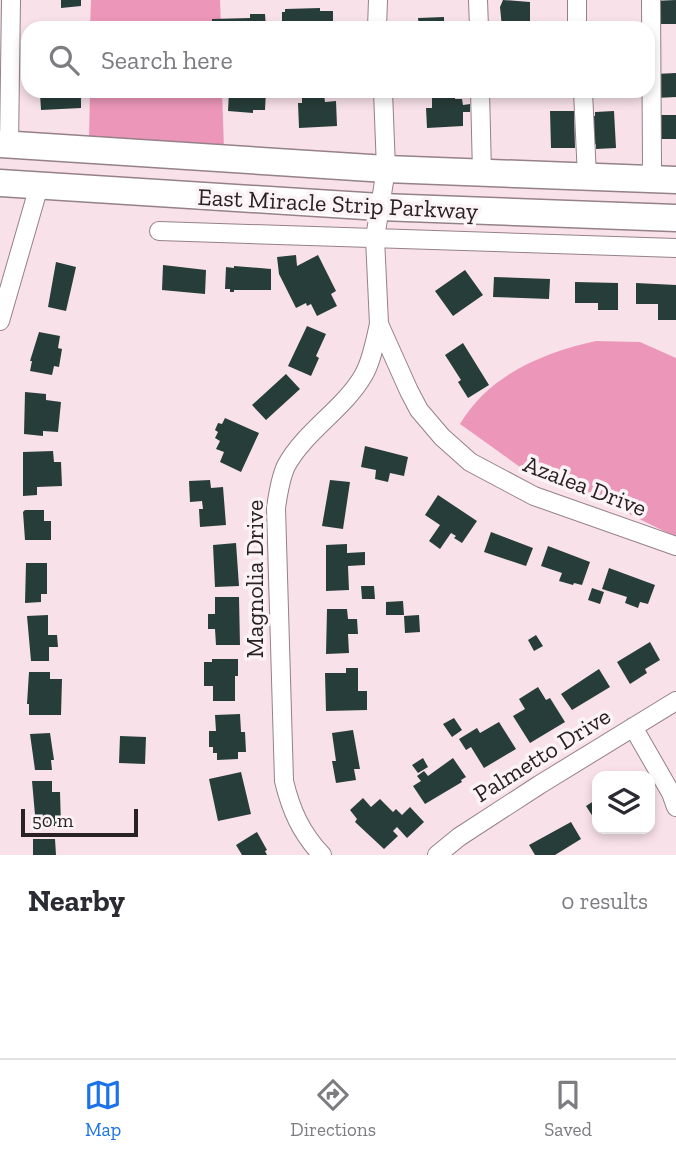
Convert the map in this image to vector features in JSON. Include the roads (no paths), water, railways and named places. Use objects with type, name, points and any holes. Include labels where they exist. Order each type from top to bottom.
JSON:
[{"type":"highway","name":"East Miracle Strip Parkway","points":[[4,145],[386,169],[676,180]]},
{"type":"highway","name":"East Miracle Strip Parkway","points":[[0,183],[380,207],[676,218]]},
{"type":"street","points":[[4,145],[11,0]]},
{"type":"street","points":[[377,21],[378,0]]},
{"type":"street","points":[[478,0],[479,21]]},
{"type":"street","points":[[577,0],[577,21]]},
{"type":"street","points":[[651,0],[651,21]]},
{"type":"street","name":"Azalea Drive","points":[[383,98],[386,169],[374,238],[379,324],[419,410],[442,437],[470,462],[534,496],[676,547]]},
{"type":"street","points":[[480,98],[482,173]]},
{"type":"street","points":[[583,98],[587,177]]},
{"type":"street","points":[[649,179],[652,165],[652,98]]},
{"type":"street","points":[[0,321],[39,186]]},
{"type":"street","points":[[159,231],[676,248]]},
{"type":"street","name":"Magnolia Drive","points":[[322,855],[302,831],[292,812],[284,781],[276,508],[286,467],[312,433],[347,398],[364,375],[379,324]]},
{"type":"street","name":"Palmetto Drive","points":[[437,855],[470,829],[676,701]]},
{"type":"street","points":[[633,727],[676,807]]}]
